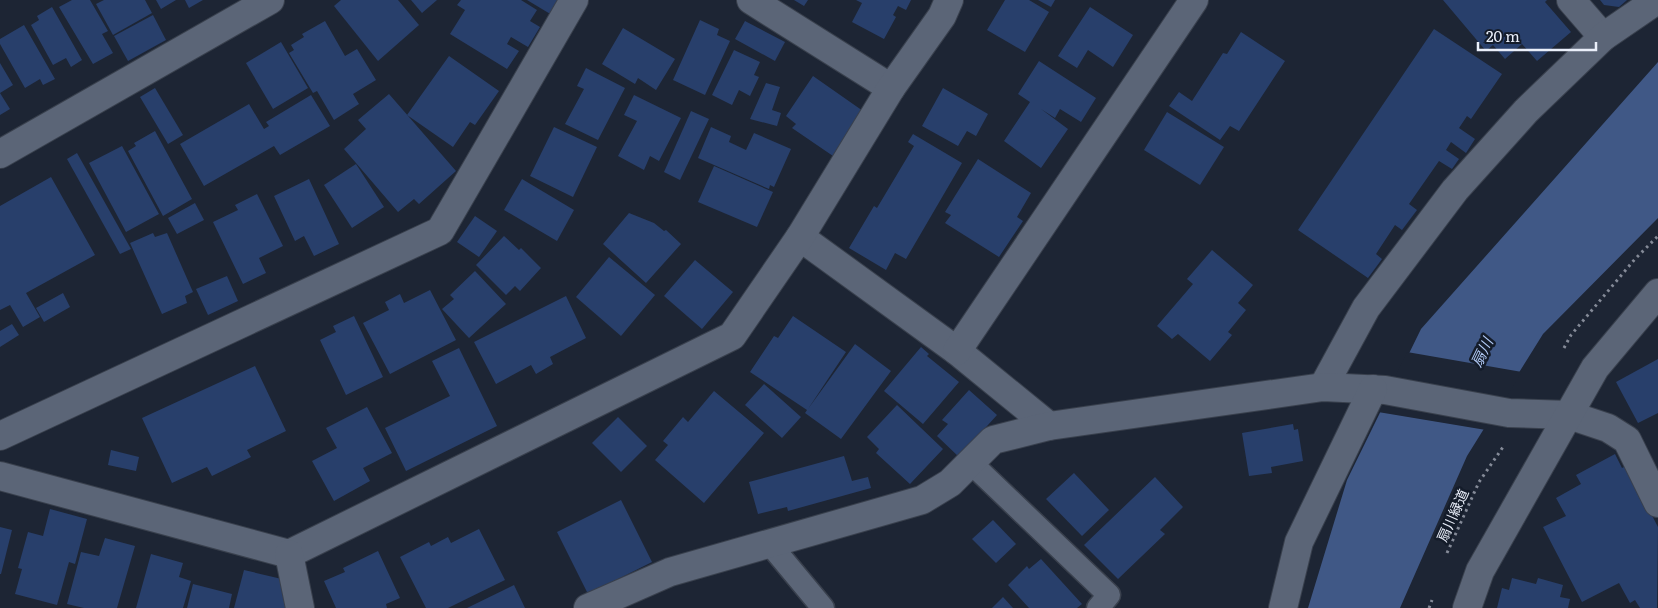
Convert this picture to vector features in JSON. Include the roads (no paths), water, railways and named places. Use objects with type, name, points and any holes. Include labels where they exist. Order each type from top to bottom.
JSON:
[{"type":"street","points":[[0,154],[270,0]]},
{"type":"street","points":[[0,436],[440,231],[574,0]]},
{"type":"street","points":[[751,0],[891,88]]},
{"type":"street","points":[[0,476],[289,554],[732,336],[800,237],[891,88],[942,16],[949,0]]},
{"type":"street","points":[[957,351],[1194,0]]},
{"type":"street","points":[[1571,0],[1603,37]]},
{"type":"street","points":[[1323,387],[1366,308],[1455,190],[1526,111],[1603,37],[1657,0]]},
{"type":"street","points":[[800,237],[957,351],[1048,426]]},
{"type":"street","points":[[1467,608],[1480,571],[1595,368],[1658,293]]},
{"type":"street","points":[[588,608],[670,572],[922,500],[950,483],[993,440],[1048,426],[1323,387],[1379,390],[1509,413],[1569,415],[1608,428],[1627,440],[1658,503]]},
{"type":"street","points":[[1283,608],[1299,542],[1379,390]]},
{"type":"street","points":[[289,554],[300,608]]},
{"type":"lane","points":[[970,462],[1109,595],[1098,608]]},
{"type":"lane","points":[[769,543],[823,608]]},
{"type":"water","name":"扇川","points":[[1658,62],[1658,218],[1543,334],[1467,456],[1400,608],[1308,608],[1347,480],[1421,329]]}]
